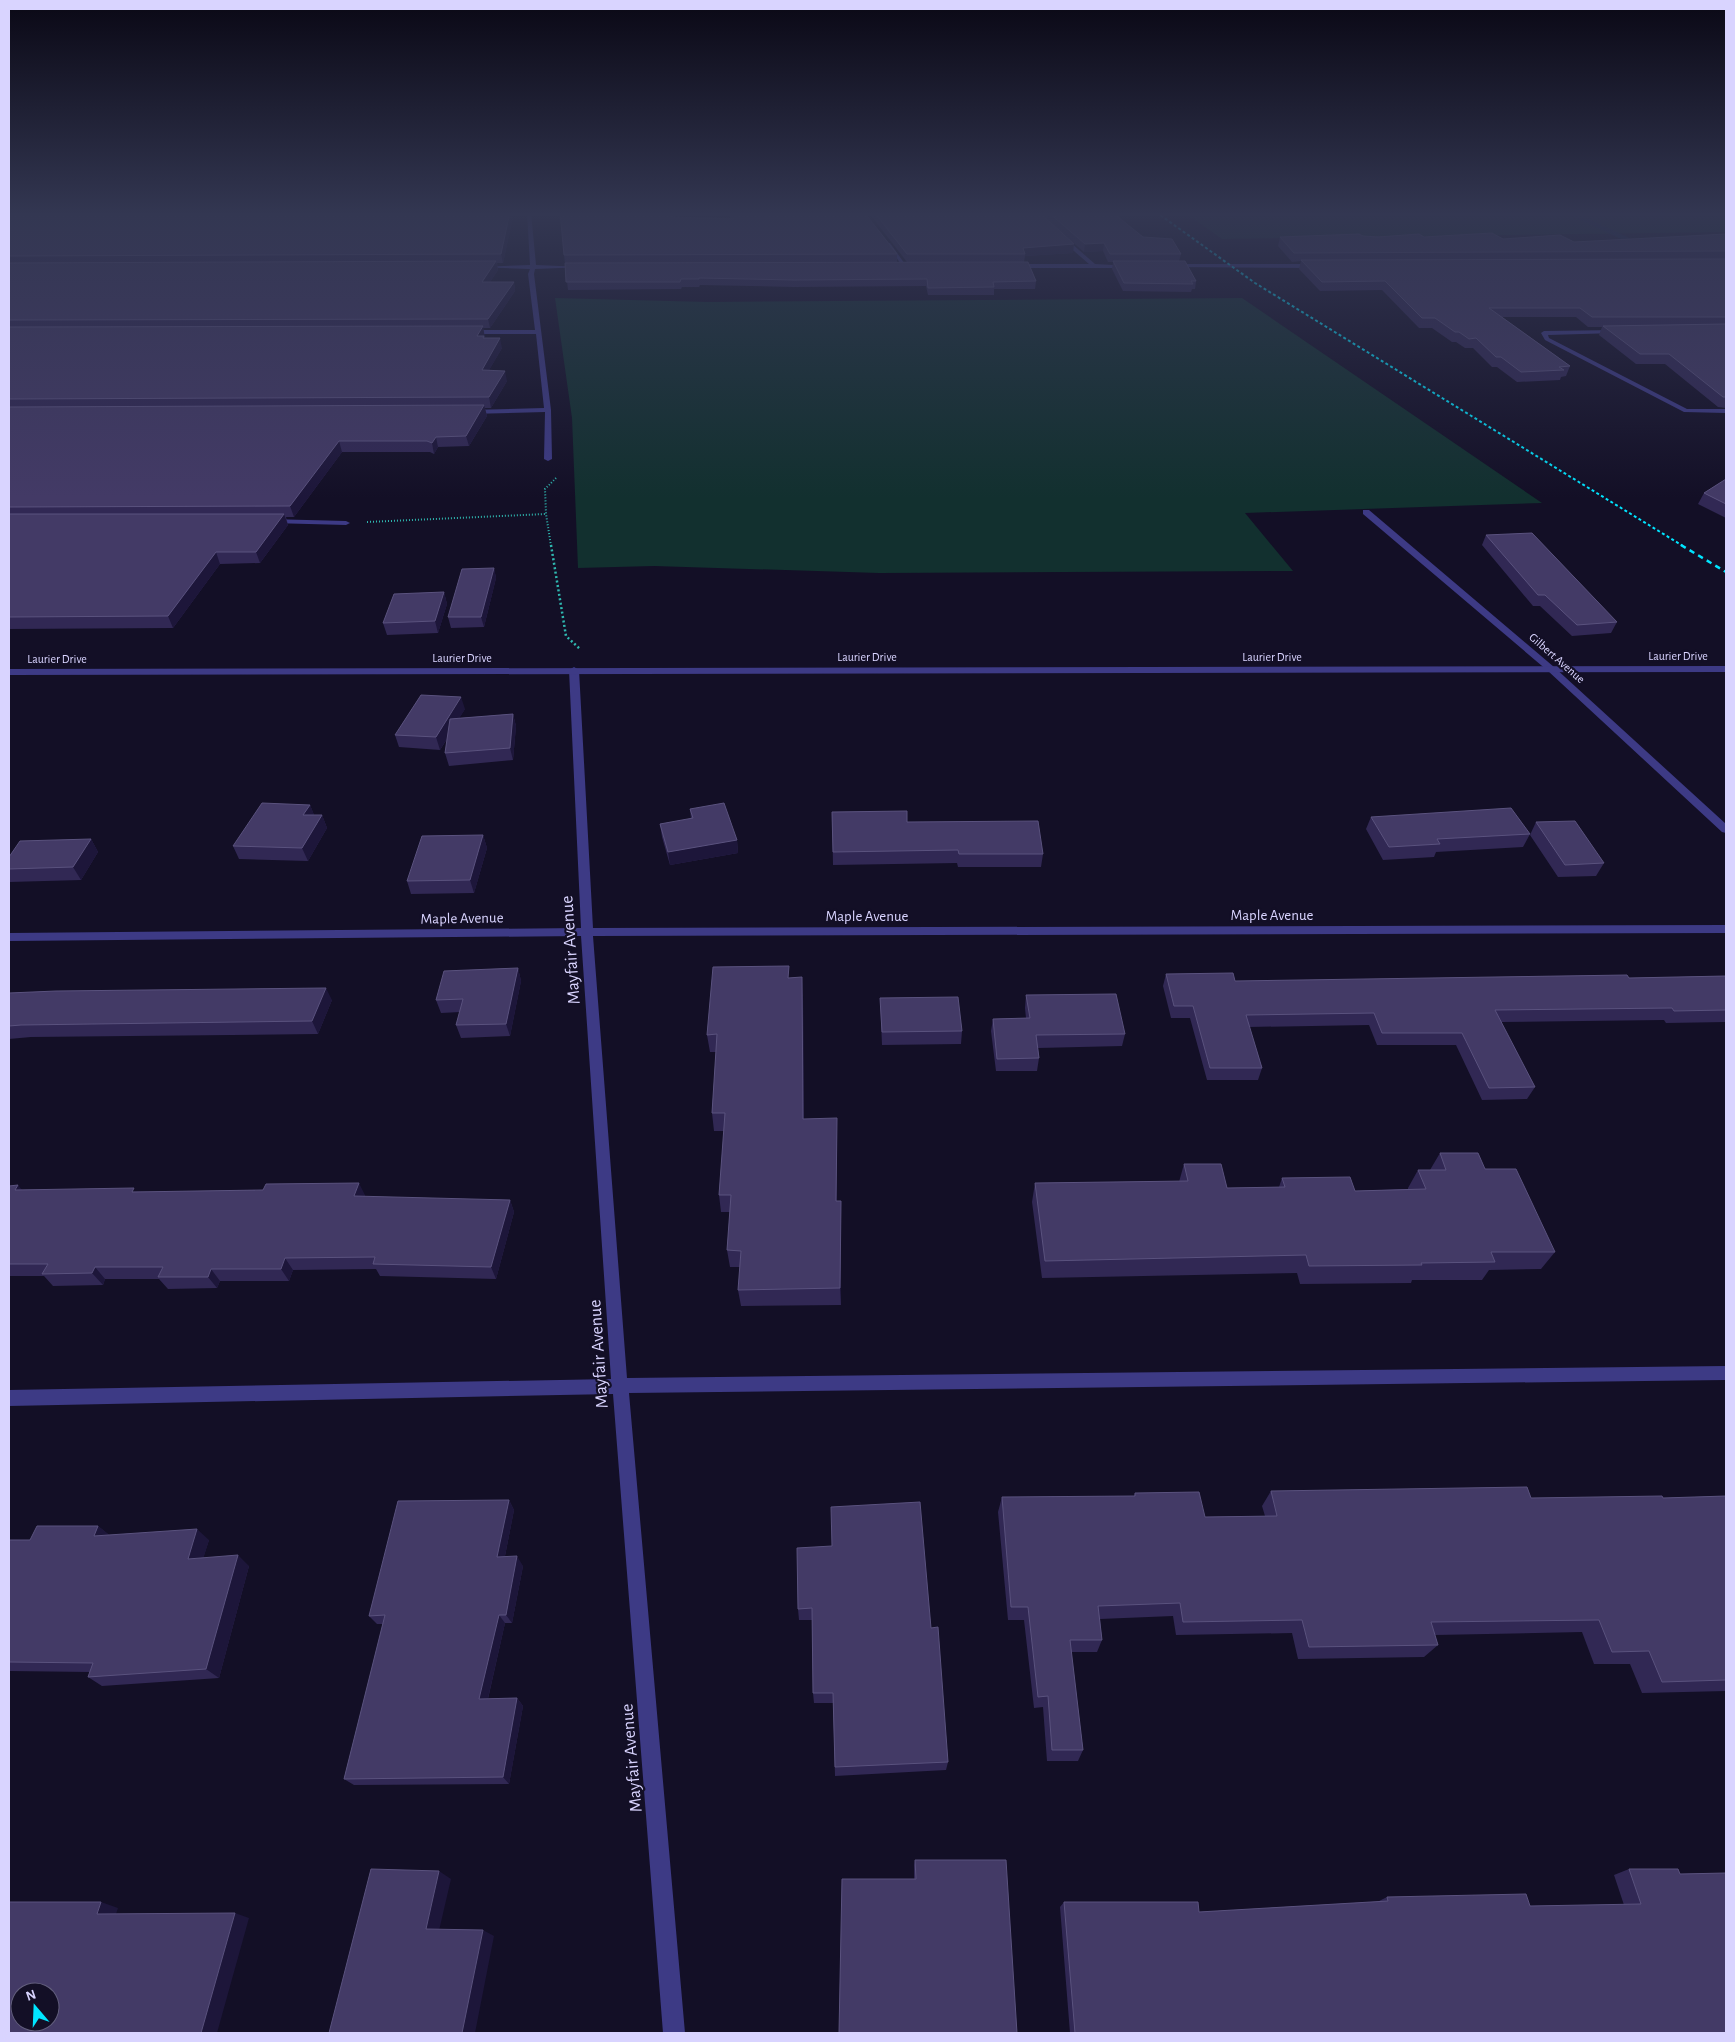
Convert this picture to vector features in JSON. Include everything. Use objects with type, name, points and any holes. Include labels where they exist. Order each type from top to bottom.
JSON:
[{"type":"street","points":[[535,307],[548,410],[548,459]]},
{"type":"street","points":[[1622,331],[1544,333],[1547,339],[1686,411],[1726,411]]},
{"type":"street","points":[[465,332],[538,332]]},
{"type":"street","points":[[460,413],[548,410]]},
{"type":"street","name":"Gilbert Avenue","points":[[1366,512],[1551,669],[1726,830]]},
{"type":"street","points":[[261,521],[346,523]]},
{"type":"street","name":"Laurier Drive","points":[[9,672],[1726,669]]},
{"type":"street","name":"Mayfair Avenue","points":[[574,670],[587,932],[620,1386],[674,2033]]},
{"type":"street","name":"Maple Avenue","points":[[9,937],[587,932],[1726,929]]},
{"type":"street","points":[[9,1398],[620,1386],[1726,1373]]},
{"type":"path","points":[[545,489],[546,514],[566,636],[582,651]]},
{"type":"path","points":[[346,523],[546,514]]},
{"type":"green space","points":[[556,307],[1256,307],[1542,503],[1245,513],[1293,571],[879,573],[654,566],[578,568],[572,418]]},
{"type":"building","points":[[9,307],[496,307],[488,319],[9,320]]},
{"type":"building","points":[[1411,307],[1726,307],[1726,317],[1592,317],[1580,308],[1489,308],[1570,366],[1559,367],[1564,370],[1521,372],[1501,357],[1496,357],[1476,338],[1469,339],[1435,318],[1422,318]]},
{"type":"building","points":[[1726,324],[1726,397],[1723,397],[1669,354],[1640,354],[1603,326]]},
{"type":"building","points":[[483,326],[477,336],[500,338],[482,370],[505,371],[489,397],[9,399],[9,327]]},
{"type":"building","points":[[484,405],[466,436],[436,437],[432,443],[427,441],[339,441],[290,506],[9,507],[9,407]]},
{"type":"building","points":[[1726,479],[1726,504],[1704,493]]},
{"type":"building","points":[[9,514],[284,514],[256,552],[216,552],[168,616],[9,617]]},
{"type":"building","points":[[1532,533],[1617,622],[1577,625],[1545,595],[1538,595],[1486,535]]},
{"type":"building","points":[[494,568],[481,617],[448,617],[462,569]]},
{"type":"building","points":[[444,592],[435,621],[383,623],[394,594]]},
{"type":"building","points":[[421,695],[461,697],[436,737],[395,735]]},
{"type":"building","points":[[513,714],[510,748],[445,753],[450,719]]},
{"type":"building","points":[[262,803],[310,805],[303,815],[322,815],[302,848],[233,846]]},
{"type":"building","points":[[724,803],[737,840],[668,852],[660,824],[693,818],[690,809]]},
{"type":"building","points":[[1511,808],[1530,834],[1437,839],[1440,844],[1389,847],[1371,817]]},
{"type":"building","points":[[907,811],[907,822],[1038,821],[1043,854],[959,854],[958,850],[833,852],[832,812]]},
{"type":"building","points":[[1575,821],[1604,863],[1565,865],[1536,822]]},
{"type":"building","points":[[483,835],[470,880],[407,881],[422,836]]},
{"type":"building","points":[[91,839],[73,867],[9,869],[9,857],[20,841]]},
{"type":"building","points":[[789,966],[788,978],[802,977],[803,1119],[837,1118],[836,1201],[841,1201],[840,1288],[738,1290],[741,1251],[727,1250],[731,1195],[719,1195],[725,1113],[712,1113],[717,1034],[707,1035],[713,967]]},
{"type":"building","points":[[518,968],[506,1024],[456,1025],[463,999],[436,1000],[444,971]]},
{"type":"building","points":[[1233,973],[1235,981],[1627,975],[1629,978],[1726,976],[1726,1010],[1674,1011],[1672,1008],[1495,1010],[1535,1087],[1489,1088],[1462,1033],[1382,1033],[1374,1013],[1246,1015],[1262,1068],[1210,1068],[1193,1006],[1174,1006],[1166,974]]},
{"type":"building","points":[[326,988],[312,1021],[9,1026],[9,993]]},
{"type":"building","points":[[1116,994],[1125,1034],[1036,1035],[1039,1058],[997,1059],[993,1019],[1030,1018],[1026,995]]},
{"type":"building","points":[[958,997],[962,1031],[882,1032],[880,998]]},
{"type":"building","points":[[1440,1153],[1478,1153],[1485,1169],[1516,1169],[1555,1252],[1491,1252],[1495,1262],[1421,1263],[1422,1265],[1309,1266],[1306,1255],[1045,1261],[1035,1183],[1188,1181],[1184,1164],[1221,1164],[1227,1188],[1285,1187],[1282,1178],[1350,1177],[1355,1191],[1426,1189],[1418,1170],[1446,1170]]},
{"type":"building","points":[[359,1183],[354,1196],[510,1200],[491,1267],[373,1264],[375,1257],[285,1258],[281,1269],[211,1269],[208,1277],[158,1277],[163,1267],[95,1267],[92,1273],[42,1274],[48,1264],[9,1264],[9,1186],[18,1185],[15,1190],[134,1188],[132,1192],[263,1190],[266,1184]]},
{"type":"building","points":[[1527,1487],[1531,1498],[1726,1496],[1726,1680],[1662,1682],[1649,1651],[1612,1652],[1599,1620],[1431,1622],[1438,1645],[1309,1647],[1302,1620],[1183,1622],[1180,1603],[1098,1606],[1102,1640],[1070,1640],[1083,1750],[1052,1750],[1048,1696],[1038,1697],[1028,1607],[1011,1607],[1002,1497],[1135,1496],[1135,1493],[1199,1492],[1205,1517],[1277,1516],[1271,1491]]},
{"type":"building","points":[[509,1500],[497,1557],[517,1556],[506,1615],[499,1615],[479,1699],[517,1698],[503,1777],[344,1779],[385,1615],[369,1616],[398,1501]]},
{"type":"building","points":[[920,1502],[931,1628],[938,1627],[948,1762],[835,1767],[833,1693],[813,1693],[812,1608],[798,1609],[797,1548],[832,1546],[831,1507]]},
{"type":"building","points":[[37,1526],[98,1526],[94,1536],[197,1529],[188,1559],[238,1555],[206,1669],[88,1677],[93,1663],[9,1662],[9,1540],[30,1540]]},
{"type":"building","points":[[915,1860],[1006,1860],[1017,2033],[839,2033],[842,1879],[916,1879]]},
{"type":"building","points":[[371,1869],[439,1871],[426,1929],[483,1930],[462,2033],[329,2033]]},
{"type":"building","points":[[1629,1869],[1678,1869],[1680,1874],[1726,1873],[1726,2033],[1075,2033],[1064,1902],[1198,1902],[1199,1912],[1388,1901],[1387,1897],[1526,1894],[1530,1906],[1641,1904]]},
{"type":"building","points":[[9,1902],[101,1902],[97,1914],[235,1913],[201,2033],[9,2033]]},
{"type":"railway","points":[[1295,307],[1683,546]]},
{"type":"railway","points":[[1681,545],[1726,572]]}]
